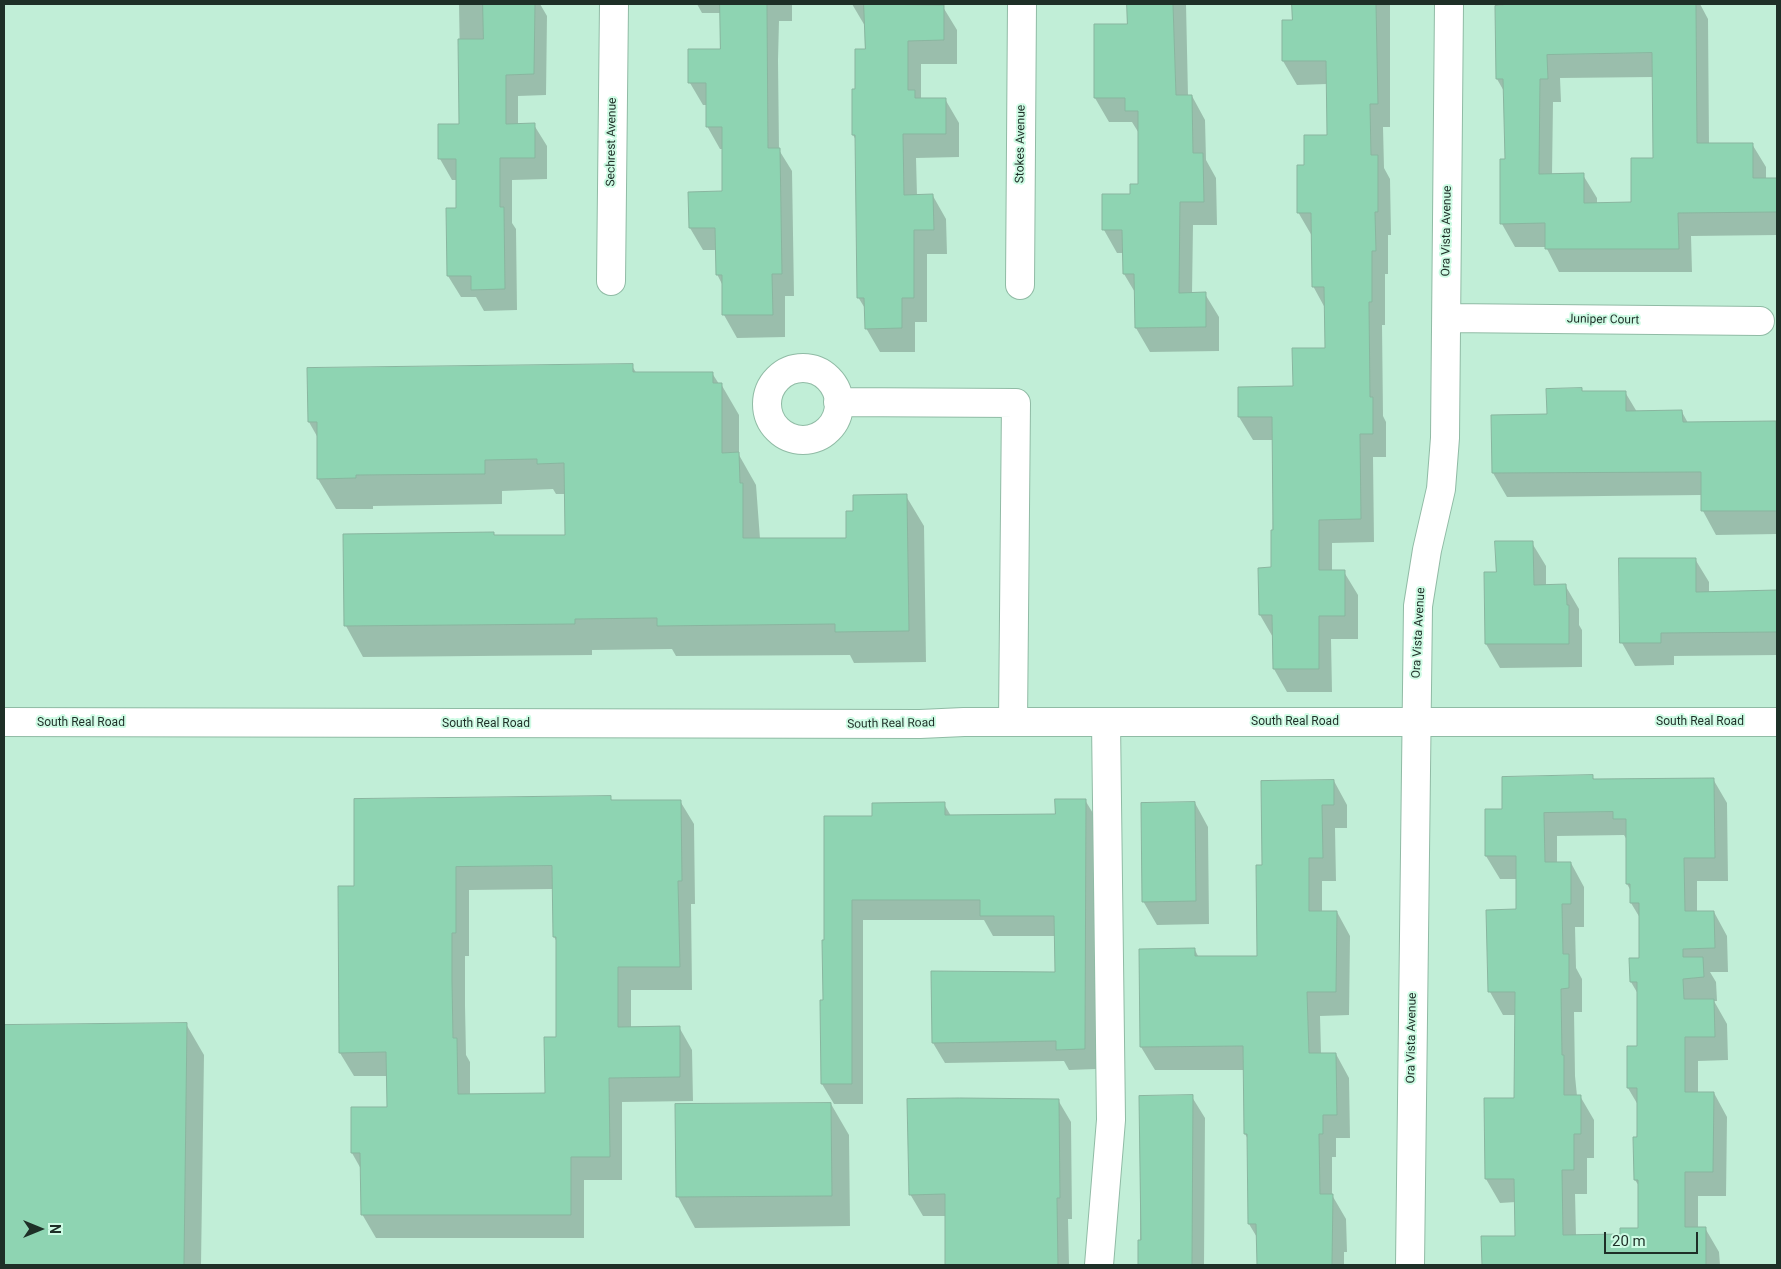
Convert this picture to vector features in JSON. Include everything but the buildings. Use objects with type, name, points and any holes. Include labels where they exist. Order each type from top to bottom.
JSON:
[{"type":"street","name":"Sechrest Avenue","points":[[611,281],[614,4]]},
{"type":"street","name":"Stokes Avenue","points":[[1020,285],[1022,4]]},
{"type":"street","name":"Ora Vista Avenue","points":[[1410,1265],[1415,722],[1418,606],[1427,550],[1441,489],[1446,438],[1449,4]]},
{"type":"street","name":"Juniper Court","points":[[1446,318],[1760,321]]},
{"type":"street","points":[[838,402],[1016,403],[1013,722]]},
{"type":"street","name":"South Real Road","points":[[4,722],[920,724],[1013,722],[1777,722]]},
{"type":"street","points":[[1099,1265],[1111,1120],[1106,722]]}]
